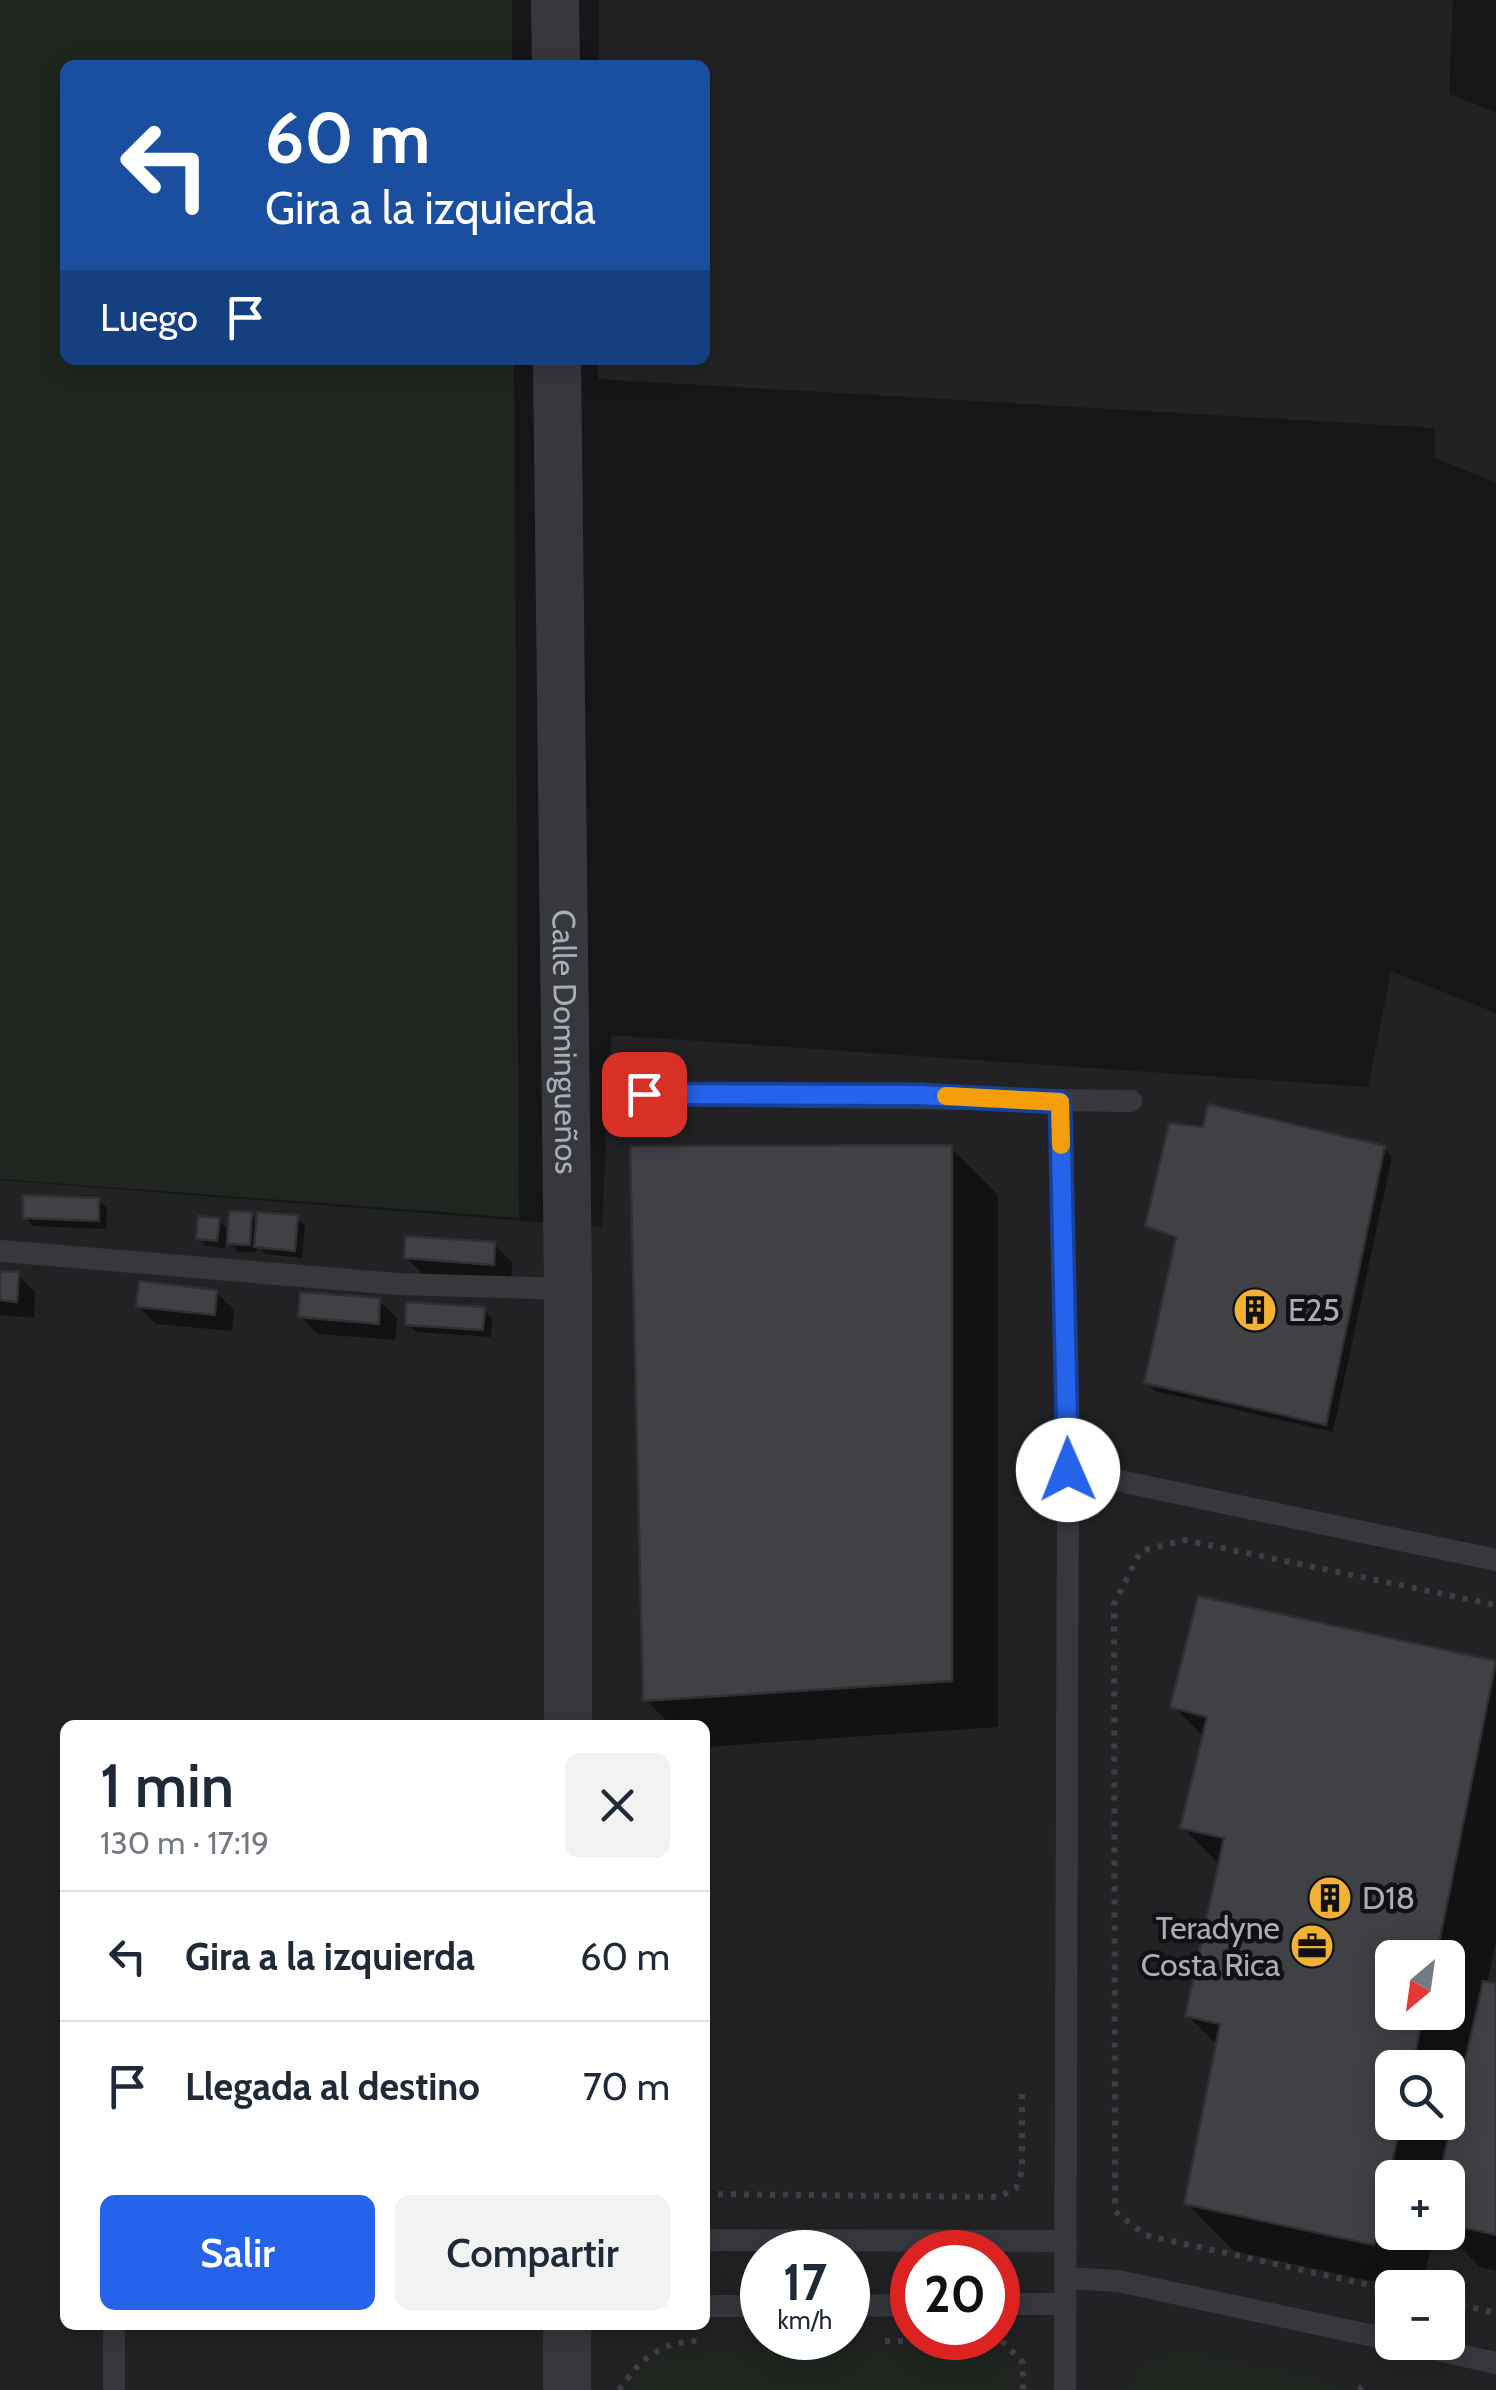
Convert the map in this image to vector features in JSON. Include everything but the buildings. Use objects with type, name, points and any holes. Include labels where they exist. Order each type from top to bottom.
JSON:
[{"type":"street","points":[[555,0],[556,60]]},
{"type":"street","name":"Calle Domingueños","points":[[558,365],[568,1289],[568,1720]]},
{"type":"street","points":[[567,2330],[568,2390]]},
{"type":"lane","points":[[644,1094],[919,1095],[1130,1102]]},
{"type":"lane","points":[[1060,1102],[1068,1470],[1065,2390]]},
{"type":"lane","points":[[0,1251],[397,1284],[568,1289]]},
{"type":"lane","points":[[1068,1470],[1496,1560]]},
{"type":"lane","points":[[710,2240],[1066,2241]]},
{"type":"lane","points":[[1066,2278],[1118,2282],[1375,2336]]},
{"type":"lane","points":[[1020,2304],[1066,2304]]},
{"type":"lane","points":[[710,2306],[740,2306]]},
{"type":"lane","points":[[114,2330],[114,2390]]},
{"type":"lane","points":[[1465,2355],[1496,2362]]},
{"type":"path","points":[[1375,2286],[1145,2235],[1115,2211],[1114,1604],[1141,1552],[1184,1540],[1496,1605]]},
{"type":"path","points":[[710,2194],[999,2197],[1016,2188],[1022,2171],[1022,2094]]},
{"type":"path","points":[[1465,2306],[1496,2313]]},
{"type":"path","points":[[619,2390],[642,2358],[670,2343],[712,2341]]},
{"type":"path","points":[[871,2341],[1002,2342],[1024,2362],[1023,2390]]},
{"type":"path","points":[[1359,2390],[1367,2380]]},
{"type":"shaded area","points":[[0,0],[512,0],[512,60],[60,60],[60,365],[514,365],[519,1218],[0,1179]]},
{"type":"shaded area","points":[[599,0],[1453,0],[1449,94],[1496,112],[1496,483],[1435,458],[1435,428],[598,379],[598,365],[710,365],[710,60],[599,60]]},
{"type":"shaded area","points":[[1391,971],[1496,1013],[1496,2390],[0,2390],[0,1180],[602,1227],[611,1035],[1368,1087]]},
{"type":"shaded area","points":[[670,2352],[740,2352],[740,2360],[870,2360],[870,2353],[890,2353],[890,2360],[1006,2360],[1013,2367],[1012,2390],[629,2390],[643,2367]]},
{"type":"shaded area","points":[[1189,2353],[1336,2383],[1335,2390],[1127,2390],[1152,2361]]},
{"type":"slow traffic","points":[[946,1096],[1060,1102],[1061,1145]]},
{"type":"place","name":"E25","points":[[1255,1310]]},
{"type":"place","name":"D18","points":[[1330,1898]]},
{"type":"place","name":"Teradyne Costa Rica","points":[[1312,1946]]},
{"type":"route","points":[[644,1094],[919,1095],[1060,1102],[1068,1470]]}]
